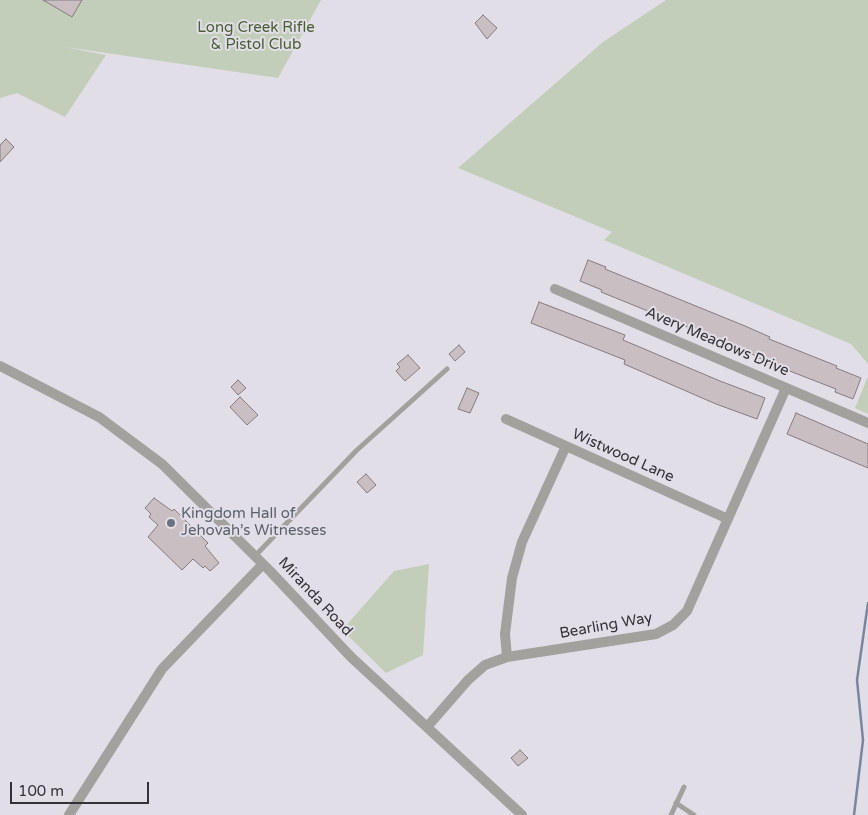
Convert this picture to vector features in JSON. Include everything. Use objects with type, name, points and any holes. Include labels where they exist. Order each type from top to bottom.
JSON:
[{"type":"street","name":"Avery Meadows Drive","points":[[555,289],[868,423]]},
{"type":"street","name":"Miranda Road","points":[[0,366],[80,406],[115,428],[167,469],[263,564],[351,656],[522,815]]},
{"type":"street","name":"Bearling Way","points":[[427,727],[468,680],[485,665],[507,657],[656,634],[674,625],[687,611],[786,388]]},
{"type":"street","name":"Wistwood Lane","points":[[506,420],[728,519]]},
{"type":"street","points":[[507,657],[505,634],[512,578],[522,542],[566,446]]},
{"type":"street","points":[[69,815],[162,669],[263,564]]},
{"type":"lane","points":[[255,556],[357,450],[447,369]]},
{"type":"lane","points":[[671,815],[684,787]]},
{"type":"lane","points":[[676,803],[694,815]]},
{"type":"green space","name":"Long Creek Rifle & Pistol Club","points":[[0,0],[321,0],[278,78],[65,47],[106,55],[65,117],[17,93],[0,98]]},
{"type":"green space","points":[[666,0],[868,0],[868,364],[851,344],[604,240],[612,232],[458,168],[603,42]]},
{"type":"green space","points":[[868,376],[868,414],[855,408]]},
{"type":"green space","points":[[429,564],[423,655],[386,673],[342,630],[394,571]]},
{"type":"building","points":[[43,0],[82,0],[72,17]]},
{"type":"building","points":[[483,15],[497,28],[487,39],[475,23]]},
{"type":"building","points":[[6,139],[14,147],[0,162],[0,145]]},
{"type":"building","points":[[588,260],[606,267],[605,269],[745,326],[770,337],[769,339],[837,366],[836,368],[861,378],[853,399],[835,392],[836,389],[769,363],[744,350],[601,292],[602,290],[580,281]]},
{"type":"building","points":[[539,302],[625,335],[623,340],[765,398],[757,419],[716,404],[624,364],[625,360],[531,323]]},
{"type":"building","points":[[459,345],[465,352],[455,361],[449,354]]},
{"type":"building","points":[[408,355],[420,368],[405,381],[396,371],[400,367],[397,364]]},
{"type":"building","points":[[238,380],[246,388],[238,395],[231,387]]},
{"type":"building","points":[[467,388],[479,393],[470,413],[458,409]]},
{"type":"building","points":[[240,397],[258,415],[247,425],[230,407]]},
{"type":"building","points":[[796,413],[868,444],[868,468],[787,434]]},
{"type":"building","points":[[366,474],[376,485],[367,493],[357,482]]},
{"type":"building","points":[[154,498],[172,511],[174,509],[208,543],[205,546],[219,563],[210,571],[205,566],[203,568],[193,559],[182,570],[148,537],[158,525],[149,517],[151,514],[145,508]]},
{"type":"building","points":[[520,750],[528,758],[518,766],[511,758]]},
{"type":"waterway","points":[[854,815],[863,740],[857,680],[868,603]]},
{"type":"place","name":"Kingdom Hall of Jehovah’s Witnesses","points":[[171,523]]}]
